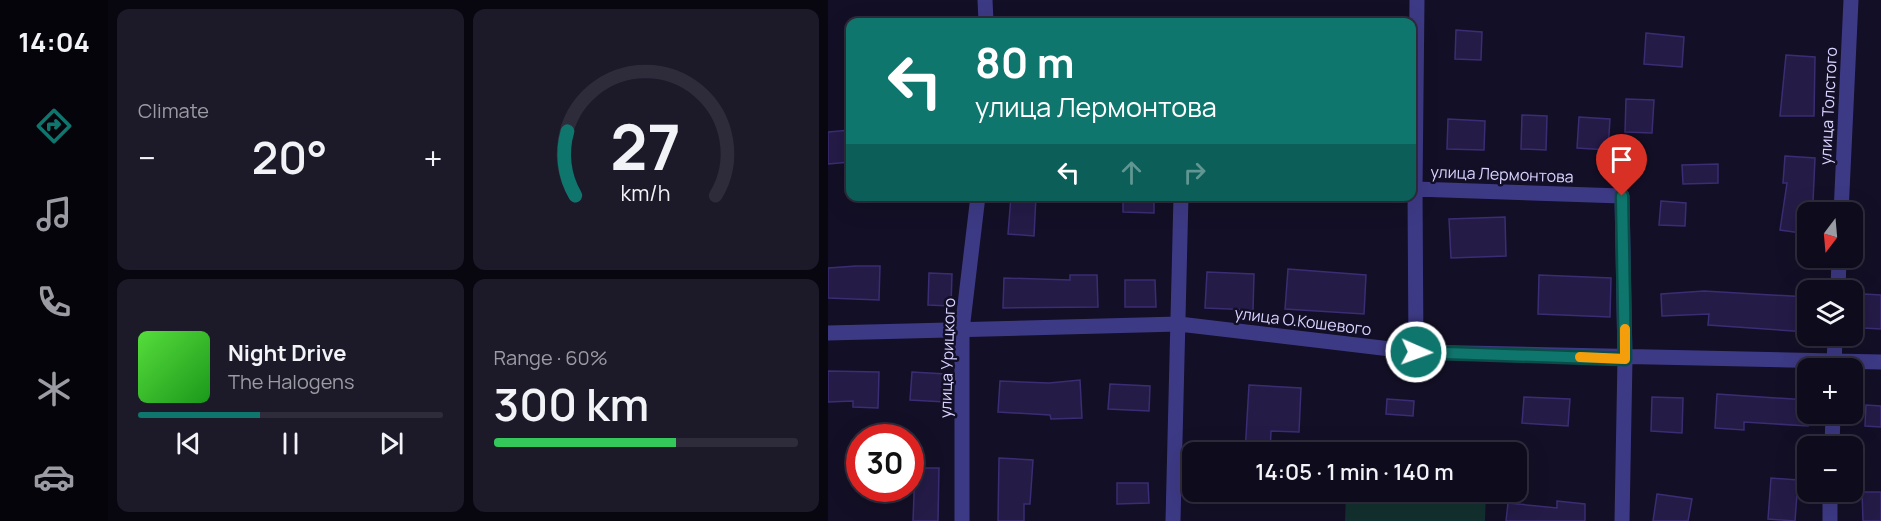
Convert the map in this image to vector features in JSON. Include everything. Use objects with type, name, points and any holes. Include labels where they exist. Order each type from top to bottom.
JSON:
[{"type":"street","points":[[986,0],[986,18]]},
{"type":"street","name":"улица Лермонтова","points":[[1416,47],[1417,0]]},
{"type":"street","name":"улица Толстого","points":[[1842,202],[1851,0]]},
{"type":"street","name":"улица Лермонтова","points":[[1416,189],[1622,196],[1625,359],[1622,521]]},
{"type":"street","name":"улица Урицкого","points":[[962,521],[962,330],[977,201]]},
{"type":"street","points":[[1173,521],[1181,201]]},
{"type":"street","name":"улица Лермонтова","points":[[1413,201],[1416,352]]},
{"type":"street","name":"улица О.Кошевого","points":[[828,333],[1179,324],[1416,352],[1797,363]]},
{"type":"street","name":"улица О.Кошевого","points":[[1863,363],[1881,362]]},
{"type":"street","points":[[1830,502],[1830,521]]},
{"type":"green space","points":[[1346,502],[1486,502],[1485,521],[1345,521]]},
{"type":"building","points":[[1456,30],[1482,32],[1481,60],[1455,59]]},
{"type":"building","points":[[1646,33],[1684,37],[1682,67],[1644,64]]},
{"type":"building","points":[[1786,55],[1815,57],[1814,116],[1780,116]]},
{"type":"building","points":[[1626,99],[1654,100],[1652,133],[1625,132]]},
{"type":"building","points":[[1522,115],[1547,116],[1546,150],[1521,149]]},
{"type":"building","points":[[1579,117],[1610,119],[1608,150],[1577,148]]},
{"type":"building","points":[[1448,119],[1485,121],[1484,150],[1447,149]]},
{"type":"building","points":[[846,130],[846,162],[828,164],[828,132]]},
{"type":"building","points":[[1785,156],[1815,158],[1813,202],[1797,202],[1797,232],[1780,230],[1787,183],[1783,183]]},
{"type":"building","points":[[1718,164],[1718,183],[1683,184],[1682,165]]},
{"type":"building","points":[[1011,201],[1036,201],[1034,236],[1008,234]]},
{"type":"building","points":[[1123,201],[1154,201],[1154,213],[1123,212]]},
{"type":"building","points":[[1661,201],[1686,203],[1685,226],[1659,225]]},
{"type":"building","points":[[1505,217],[1506,256],[1451,258],[1449,219]]},
{"type":"building","points":[[880,266],[879,300],[828,298],[828,268]]},
{"type":"building","points":[[1288,269],[1366,275],[1364,314],[1285,309]]},
{"type":"building","points":[[1207,272],[1254,274],[1253,310],[1205,308]]},
{"type":"building","points":[[929,273],[952,274],[951,306],[928,305]]},
{"type":"building","points":[[1070,275],[1097,275],[1098,307],[1003,308],[1004,278],[1070,280]]},
{"type":"building","points":[[1539,275],[1611,278],[1610,317],[1538,314]]},
{"type":"building","points":[[1125,280],[1155,280],[1156,307],[1125,307]]},
{"type":"building","points":[[1704,291],[1797,296],[1797,331],[1708,325],[1709,314],[1662,316],[1661,294]]},
{"type":"building","points":[[1864,294],[1881,295],[1881,329],[1864,328]]},
{"type":"building","points":[[828,371],[879,372],[878,408],[853,407],[853,401],[828,402]]},
{"type":"building","points":[[912,372],[946,374],[945,402],[910,400]]},
{"type":"building","points":[[1080,380],[1082,418],[1051,419],[1050,415],[998,412],[1000,381],[1049,383]]},
{"type":"building","points":[[1110,384],[1150,386],[1149,411],[1108,409]]},
{"type":"building","points":[[1249,385],[1301,388],[1299,432],[1271,431],[1270,442],[1246,442]]},
{"type":"building","points":[[1717,394],[1797,399],[1797,424],[1808,424],[1808,426],[1744,422],[1744,430],[1715,428]]},
{"type":"building","points":[[1524,397],[1570,399],[1568,426],[1522,423]]},
{"type":"building","points":[[1652,397],[1683,398],[1682,433],[1651,431]]},
{"type":"building","points":[[1387,399],[1414,401],[1413,416],[1386,414]]},
{"type":"building","points":[[1866,405],[1881,406],[1881,427],[1865,426]]},
{"type":"building","points":[[999,458],[1033,460],[1030,504],[1024,504],[1024,521],[998,521]]},
{"type":"building","points":[[924,468],[939,468],[938,521],[913,521],[914,502],[924,502]]},
{"type":"building","points":[[1771,478],[1797,480],[1795,521],[1768,519]]},
{"type":"building","points":[[1117,483],[1148,483],[1149,503],[1117,504]]},
{"type":"building","points":[[1863,492],[1881,492],[1881,521],[1863,521]]},
{"type":"building","points":[[1657,494],[1692,499],[1688,521],[1653,521]]},
{"type":"building","points":[[1557,501],[1585,504],[1585,521],[1506,521],[1508,503],[1557,508]]},
{"type":"slow traffic","points":[[1580,357],[1625,359],[1625,329]]},
{"type":"route","points":[[1416,352],[1625,359],[1622,196]]}]
